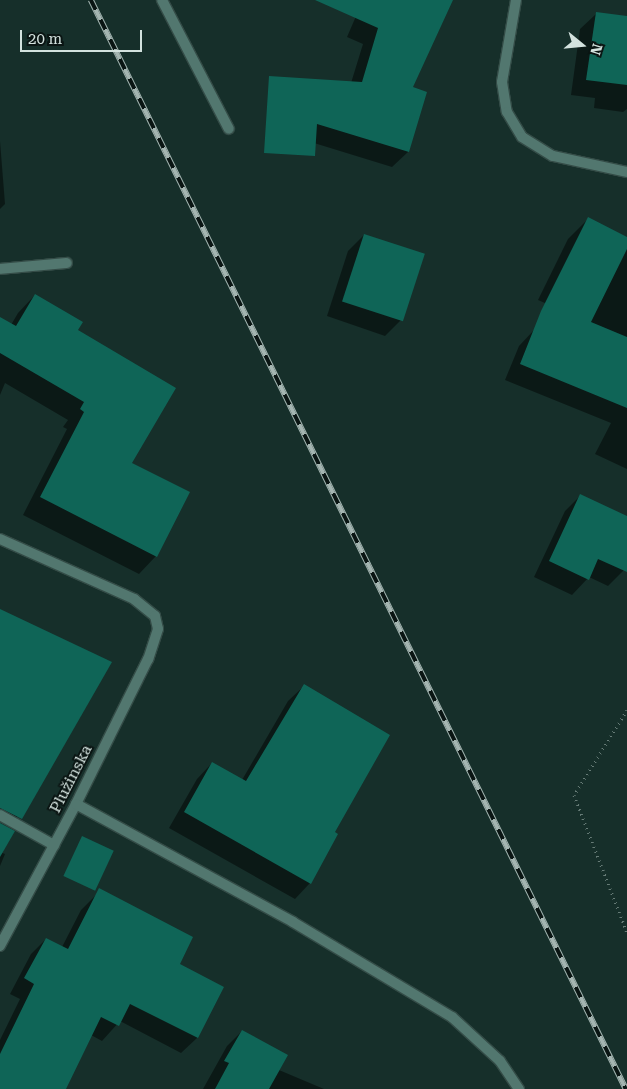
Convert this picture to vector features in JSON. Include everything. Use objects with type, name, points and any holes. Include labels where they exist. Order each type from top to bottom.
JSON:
[{"type":"street","points":[[162,0],[229,129]]},
{"type":"street","points":[[516,0],[502,82],[507,112],[522,137],[553,156],[627,172]]},
{"type":"street","points":[[0,269],[67,263]]},
{"type":"street","name":"Plužinska","points":[[0,539],[134,599],[155,616],[158,629],[148,659],[76,804],[0,946]]},
{"type":"street","points":[[76,804],[293,922],[452,1017],[500,1061],[519,1089]]},
{"type":"street","points":[[0,815],[54,844]]},
{"type":"path","points":[[627,710],[574,795],[627,932]]},
{"type":"building","points":[[315,0],[453,0],[413,87],[427,92],[409,152],[317,124],[315,156],[264,153],[269,76],[362,82],[378,28]]},
{"type":"building","points":[[596,12],[627,16],[627,85],[586,80]]},
{"type":"building","points":[[588,217],[627,237],[627,249],[591,322],[627,337],[627,408],[520,364],[541,311]]},
{"type":"building","points":[[364,234],[425,254],[403,321],[342,302]]},
{"type":"building","points":[[35,294],[83,322],[78,330],[176,388],[132,463],[190,492],[157,557],[40,497],[84,412],[80,409],[84,402],[0,353],[0,317],[16,326]]},
{"type":"building","points":[[580,494],[627,516],[627,572],[598,559],[589,580],[549,561]]},
{"type":"building","points":[[0,609],[112,662],[22,819],[0,808]]},
{"type":"building","points":[[304,684],[390,735],[335,832],[338,834],[311,884],[184,812],[212,762],[246,781]]},
{"type":"building","points":[[0,823],[15,831],[0,857]]},
{"type":"building","points":[[82,836],[114,851],[95,891],[63,876]]},
{"type":"building","points":[[99,888],[193,937],[180,964],[224,987],[198,1038],[130,1004],[119,1026],[101,1017],[66,1089],[0,1089],[0,1054],[34,984],[24,978],[46,938],[68,949]]},
{"type":"building","points":[[242,1030],[288,1055],[269,1089],[215,1089],[229,1063],[224,1061]]},
{"type":"railway","points":[[91,0],[626,1089]]}]
